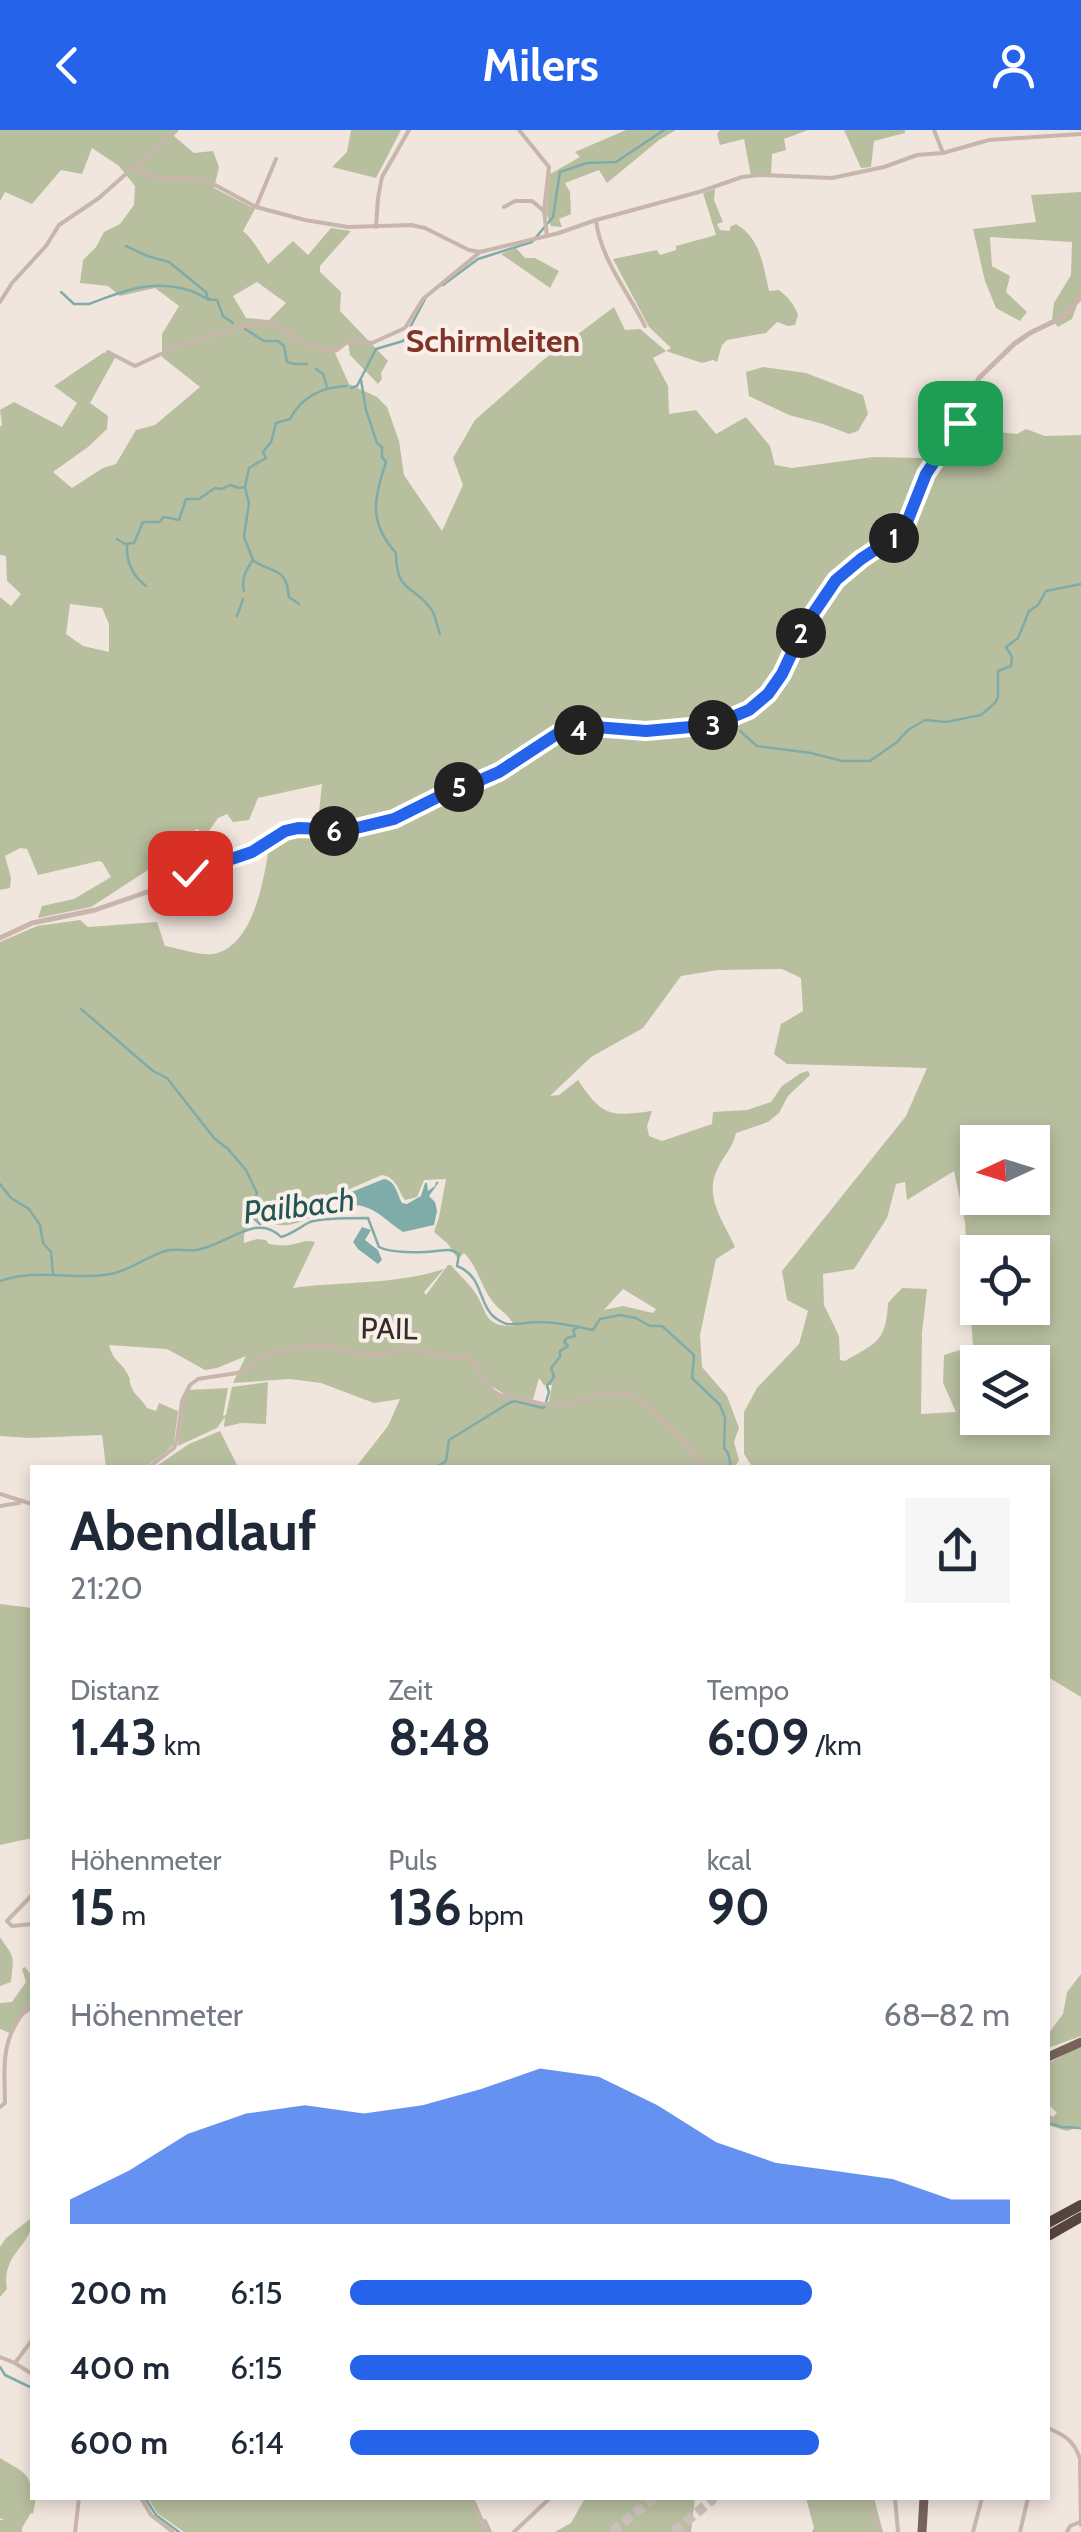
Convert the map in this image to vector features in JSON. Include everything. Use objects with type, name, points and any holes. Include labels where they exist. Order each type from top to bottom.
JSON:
[{"type":"highway","points":[[1050,2222],[1081,2205]]},
{"type":"highway","points":[[1050,2235],[1081,2217]]},
{"type":"main road","points":[[1050,2056],[1081,2042]]},
{"type":"main road","points":[[922,2532],[924,2500]]},
{"type":"street","points":[[0,302],[59,225],[99,198],[159,147],[172,130]]},
{"type":"street","points":[[376,227],[382,176],[409,130]]},
{"type":"street","points":[[518,130],[549,168],[544,211],[547,236]]},
{"type":"street","points":[[934,130],[943,154]]},
{"type":"street","points":[[132,169],[170,179],[204,179],[256,206],[330,225],[425,228],[480,252],[570,230],[742,177],[832,178],[988,140],[1081,134]]},
{"type":"street","points":[[1074,135],[1079,142]]},
{"type":"street","points":[[256,206],[276,159]]},
{"type":"street","points":[[504,206],[532,200],[544,211]]},
{"type":"street","points":[[596,220],[598,237],[645,326]]},
{"type":"street","points":[[108,352],[135,366],[174,348],[260,324],[274,324],[295,340],[327,350],[336,350],[346,343],[372,343],[406,328],[424,299],[480,252]]},
{"type":"street","points":[[0,938],[32,923],[94,910],[150,891],[252,852],[285,831],[348,830],[394,819],[499,772],[560,732],[595,727],[646,731],[713,725],[749,710],[768,694],[782,674],[804,627],[836,580],[892,540],[907,522],[918,489],[956,432],[979,378],[1014,344],[1062,317],[1081,296]]},
{"type":"street","name":"PAIL","points":[[152,1465],[174,1448],[178,1440],[182,1401],[190,1385],[206,1378],[237,1374],[268,1353],[331,1346],[352,1353],[385,1355],[413,1348],[467,1358],[496,1394],[543,1404],[565,1404],[604,1393],[632,1396],[680,1436],[702,1465]]},
{"type":"street","points":[[0,1494],[30,1504]]},
{"type":"street","points":[[0,1506],[24,1502]]},
{"type":"street","points":[[30,1896],[7,1921],[12,1926],[30,1924]]},
{"type":"street","points":[[0,2107],[5,2103],[5,2048],[30,2004]]},
{"type":"street","points":[[15,2363],[30,2343]]},
{"type":"street","points":[[0,2357],[30,2373]]},
{"type":"street","points":[[1050,2429],[1065,2435],[1078,2451],[1081,2524],[1070,2526],[1067,2532]]},
{"type":"street","points":[[76,2532],[79,2500]]},
{"type":"street","points":[[142,2500],[151,2514],[173,2532]]},
{"type":"street","points":[[473,2500],[488,2532]]},
{"type":"street","points":[[514,2532],[548,2500]]},
{"type":"street","points":[[868,2500],[881,2532]]},
{"type":"street","points":[[895,2500],[898,2532]]},
{"type":"street","points":[[973,2532],[981,2500]]},
{"type":"street","points":[[1020,2532],[1028,2500]]},
{"type":"green space","points":[[0,130],[179,130],[174,136],[194,153],[213,151],[219,167],[214,188],[255,209],[243,231],[268,264],[293,241],[308,255],[331,228],[351,231],[320,266],[320,272],[341,292],[340,311],[388,361],[382,379],[378,384],[350,355],[348,342],[335,353],[349,384],[377,397],[387,407],[399,441],[404,475],[442,531],[463,485],[453,458],[475,420],[542,361],[614,307],[625,330],[640,329],[666,351],[653,358],[668,386],[669,414],[696,410],[716,434],[746,417],[770,446],[775,465],[792,468],[873,457],[932,460],[950,433],[970,449],[979,430],[1017,434],[1026,429],[1045,436],[1081,435],[1081,1697],[1050,1678],[1050,1465],[751,1465],[744,1454],[744,1412],[757,1388],[799,1344],[808,1311],[787,1300],[782,1271],[906,1116],[927,1068],[787,1064],[774,1054],[781,1024],[803,1011],[801,978],[782,969],[718,970],[681,976],[643,1028],[591,1057],[550,1096],[559,1095],[578,1080],[594,1101],[608,1111],[652,1111],[647,1126],[649,1136],[662,1141],[712,1124],[713,1112],[747,1110],[771,1102],[782,1086],[808,1071],[810,1075],[788,1096],[779,1113],[768,1122],[736,1133],[714,1180],[717,1210],[735,1247],[716,1259],[700,1335],[702,1367],[727,1396],[739,1428],[734,1442],[739,1460],[736,1465],[358,1465],[388,1426],[400,1399],[374,1403],[321,1383],[290,1379],[233,1383],[246,1356],[205,1370],[167,1349],[109,1345],[129,1376],[133,1391],[147,1408],[156,1411],[159,1403],[178,1411],[174,1444],[166,1452],[148,1465],[106,1465],[102,1435],[0,1436],[0,942],[37,926],[80,920],[88,927],[157,922],[165,946],[208,954],[226,949],[237,940],[253,912],[268,853],[319,812],[322,784],[258,798],[249,820],[233,822],[227,814],[218,818],[206,835],[197,829],[168,857],[91,907],[38,918],[42,906],[74,899],[111,877],[99,861],[38,875],[27,849],[20,848],[5,856],[10,888],[0,890],[0,597],[11,606],[21,594],[7,581],[6,556],[0,555],[0,410],[14,402],[62,427],[77,403],[54,386],[103,353],[116,356],[90,403],[108,416],[107,429],[53,472],[72,488],[116,464],[136,430],[155,425],[200,387],[162,357],[162,334],[179,306],[155,288],[120,296],[108,286],[80,283],[83,260],[104,232],[120,224],[134,205],[135,186],[119,166],[92,148],[82,174],[61,170],[32,204],[5,192],[0,201]],"holes":[[[257,282],[286,303],[269,320],[246,318],[233,296]],[[70,604],[102,608],[109,624],[109,652],[83,646],[66,634]],[[960,1125],[1050,1125],[1050,1215],[963,1215],[966,1235],[1050,1235],[1050,1325],[972,1325],[973,1345],[1050,1345],[1050,1435],[960,1435],[960,1350],[944,1355],[943,1383],[956,1412],[921,1414],[927,1289],[902,1288],[888,1303],[885,1326],[877,1340],[845,1361],[840,1360],[839,1336],[824,1305],[823,1274],[854,1269],[887,1218],[896,1184],[905,1182],[907,1200],[954,1171],[960,1199]],[[382,1175],[394,1181],[405,1200],[417,1197],[424,1180],[446,1179],[434,1232],[458,1259],[464,1253],[489,1296],[514,1326],[491,1320],[474,1291],[451,1265],[426,1295],[424,1292],[444,1269],[388,1280],[293,1288],[315,1242],[282,1245],[257,1239],[244,1243],[253,1215],[258,1221],[279,1225],[299,1222],[313,1216],[322,1201]],[[623,1289],[656,1309],[653,1313],[623,1306],[604,1310]],[[539,1378],[544,1385],[552,1385],[549,1402],[596,1394],[557,1405],[506,1395],[533,1400]]]},
{"type":"green space","points":[[351,130],[401,130],[376,178],[332,167],[347,152]]},
{"type":"green space","points":[[626,130],[676,130],[607,183],[599,170],[565,183],[570,192],[571,214],[559,219],[562,227],[551,226],[546,213],[550,174],[580,157],[575,152]]},
{"type":"green space","points":[[720,130],[808,130],[784,139],[786,150],[772,154],[771,175],[751,176],[744,139],[720,145]]},
{"type":"green space","points":[[844,130],[905,133],[874,141],[871,167],[861,168]]},
{"type":"green space","points":[[715,189],[714,200],[723,222],[717,224],[720,230],[730,231],[736,224],[751,237],[760,253],[769,291],[779,290],[798,315],[795,325],[777,322],[766,333],[727,340],[717,362],[702,363],[666,351],[671,348],[649,327],[613,259],[657,250],[660,255],[676,250],[676,246],[716,235],[703,193]]},
{"type":"green space","points":[[1081,192],[1081,294],[1072,319],[1058,327],[1052,320],[1054,303],[1071,275],[1072,242],[990,237],[992,266],[1010,276],[1006,292],[1027,312],[1020,321],[996,308],[985,281],[973,229],[1036,222],[1031,195]]},
{"type":"green space","points":[[516,248],[525,258],[535,258],[559,271],[550,288],[501,254]]},
{"type":"green space","points":[[763,367],[806,373],[863,395],[868,414],[858,431],[849,434],[789,415],[749,396],[746,372]]},
{"type":"green space","points":[[268,1382],[266,1424],[224,1427],[225,1417],[217,1428],[178,1446],[188,1390],[228,1388],[223,1416],[232,1387]]},
{"type":"green space","points":[[220,1431],[237,1465],[158,1465],[189,1444]]},
{"type":"green space","points":[[0,1604],[30,1608],[30,1838],[0,1845]]},
{"type":"green space","points":[[0,1937],[13,1962],[11,1982],[0,1986]]},
{"type":"green space","points":[[25,1967],[30,1973],[30,2011],[21,2017],[12,2034],[0,2029],[0,2003],[12,2002],[26,1982],[22,1969]]},
{"type":"green space","points":[[1081,1974],[1081,2036],[1050,2047],[1050,2031],[1063,2014],[1067,1992]]},
{"type":"green space","points":[[1081,2046],[1081,2126],[1067,2131],[1050,2126],[1050,2115],[1053,2117],[1057,2113],[1050,2106],[1050,2062]]},
{"type":"green space","points":[[30,2219],[30,2231],[13,2258],[6,2277],[7,2289],[0,2297],[0,2247]]},
{"type":"green space","points":[[0,2458],[24,2473],[30,2482],[30,2500],[36,2500],[33,2514],[22,2532],[0,2532],[0,2520],[4,2520],[0,2518]]},
{"type":"green space","points":[[149,2500],[471,2500],[485,2532],[184,2532],[157,2513]]},
{"type":"green space","points":[[584,2500],[695,2500],[691,2532],[555,2532],[571,2523]]},
{"type":"green space","points":[[807,2500],[875,2500],[883,2532],[812,2532]]},
{"type":"water","points":[[384,1179],[391,1182],[402,1203],[407,1204],[421,1196],[425,1183],[428,1191],[439,1182],[429,1196],[437,1211],[434,1225],[403,1232],[370,1209],[342,1203],[344,1195]]},
{"type":"water","points":[[362,1227],[371,1230],[365,1240],[378,1250],[382,1260],[378,1264],[353,1242]]},
{"type":"waterway","points":[[443,285],[478,259],[532,242],[553,217],[560,172],[587,163],[616,162],[664,130]]},
{"type":"waterway","points":[[126,246],[169,262],[206,292],[208,300]]},
{"type":"waterway","points":[[61,292],[74,304],[89,304],[137,288],[174,287],[217,300],[223,316],[233,323]]},
{"type":"waterway","points":[[351,388],[357,386],[376,349],[403,341],[425,299]]},
{"type":"waterway","points":[[245,329],[264,341],[278,341],[284,346],[287,362],[307,364]]},
{"type":"waterway","points":[[316,369],[323,374],[327,387]]},
{"type":"waterway","points":[[361,380],[366,410],[386,462],[377,499],[377,521],[396,553],[399,576],[431,609],[440,634]]},
{"type":"waterway","points":[[117,539],[125,544],[134,543],[143,522],[159,522],[164,517],[179,520],[186,499],[199,499],[215,488],[245,487],[249,468],[266,458],[263,452],[271,442],[276,423],[290,419],[300,404],[314,394],[347,386]]},
{"type":"waterway","points":[[244,591],[245,575],[253,560],[244,537],[249,503],[245,488]]},
{"type":"waterway","points":[[127,545],[131,568],[146,586]]},
{"type":"waterway","points":[[254,561],[280,574],[289,597],[299,604]]},
{"type":"waterway","points":[[740,731],[757,746],[842,761],[870,761],[925,720],[946,722],[981,715],[998,697],[998,671],[1011,666],[1012,657],[1006,647],[1018,638],[1029,611],[1046,591],[1081,584]]},
{"type":"waterway","points":[[237,616],[243,599]]},
{"type":"waterway","points":[[81,1009],[153,1071],[167,1078],[214,1138],[246,1170],[257,1193],[249,1212]]},
{"type":"waterway","points":[[0,1184],[11,1198],[29,1209],[40,1225],[43,1243],[51,1252],[53,1274]]},
{"type":"waterway","points":[[250,1215],[260,1224]]},
{"type":"waterway","name":"Pailbach","points":[[0,1281],[29,1275],[115,1273],[165,1251],[207,1248],[251,1229],[271,1230],[281,1237],[310,1222],[368,1218],[379,1247],[406,1252],[448,1250],[459,1254],[457,1266],[471,1276],[493,1316],[505,1323],[553,1323],[593,1330],[600,1319],[620,1315],[650,1326],[662,1326],[694,1355],[692,1378],[720,1405],[725,1418],[724,1448],[731,1465]]},
{"type":"waterway","points":[[546,1402],[547,1386],[554,1377],[551,1368],[560,1351],[568,1346],[564,1342],[575,1336],[573,1330],[577,1328]]},
{"type":"waterway","points":[[440,1465],[446,1461],[449,1440],[509,1403],[545,1406]]},
{"type":"waterway","name":"Pailbach","points":[[1050,2124],[1081,2128]]},
{"type":"waterway","points":[[0,2367],[5,2375],[30,2387]]},
{"type":"waterway","points":[[146,2500],[156,2515],[179,2532]]},
{"type":"tunnel","points":[[612,2532],[651,2500]]},
{"type":"tunnel","points":[[674,2532],[712,2500]]},
{"type":"district","name":"Schirmleiten","points":[[493,341]]},
{"type":"route","points":[[190,873],[252,852],[285,831],[348,830],[394,819],[499,772],[560,732],[595,727],[646,731],[713,725],[749,710],[768,694],[782,674],[804,627],[836,580],[899,534],[926,474],[960,423]]}]
